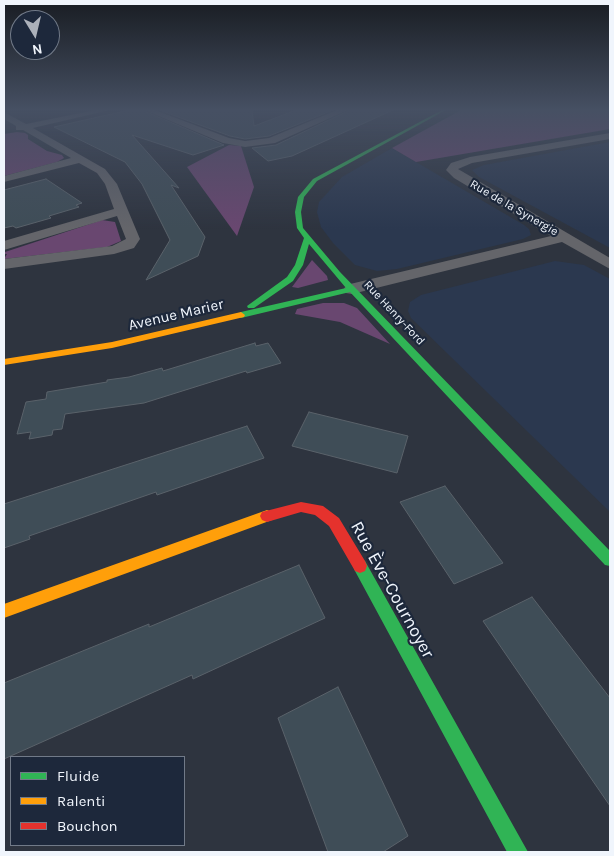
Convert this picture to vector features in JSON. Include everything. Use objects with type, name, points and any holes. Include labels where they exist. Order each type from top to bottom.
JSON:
[{"type":"street","points":[[4,264],[103,252],[129,245],[132,242],[132,235],[108,180],[98,168],[66,150]]},
{"type":"street","name":"Rue Henry-Ford","points":[[369,150],[332,170],[310,185],[301,197],[298,212],[300,228],[306,239],[610,560]]},
{"type":"street","name":"Rue de la Synergie","points":[[529,150],[470,160],[452,167],[453,172],[610,264]]},
{"type":"street","points":[[4,179],[82,159]]},
{"type":"street","points":[[4,246],[121,211]]},
{"type":"street","name":"Rue de la Synergie","points":[[352,289],[565,237]]},
{"type":"street","points":[[234,317],[274,292],[290,279],[299,265],[306,239]]},
{"type":"street","name":"Avenue Marier","points":[[4,362],[112,345],[352,289]]},
{"type":"street","name":"Rue Ève-Cournoyer","points":[[4,611],[280,511],[301,507],[318,510],[334,522],[340,532],[518,852]]},
{"type":"shaded area","points":[[4,150],[45,150],[62,155],[64,158],[57,162],[4,176]]},
{"type":"shaded area","points":[[220,150],[242,150],[254,187],[237,236],[187,167]]},
{"type":"shaded area","points":[[389,150],[395,150],[524,225],[529,229],[531,235],[523,239],[397,269],[377,271],[355,265],[333,243],[321,227],[317,212],[319,202],[342,177]]},
{"type":"shaded area","points":[[395,150],[487,150],[416,162]]},
{"type":"shaded area","points":[[566,150],[610,150],[610,248],[479,177],[472,170],[484,165]]},
{"type":"shaded area","points":[[102,220],[115,222],[121,241],[107,247],[4,259],[7,254],[4,254],[5,252]]},
{"type":"shaded area","points":[[312,260],[327,276],[328,280],[298,288],[292,287]]},
{"type":"shaded area","points":[[555,261],[584,265],[610,279],[610,512],[411,318],[408,311],[410,302],[421,295]]},
{"type":"shaded area","points":[[323,303],[344,303],[357,308],[390,344],[340,322],[295,314],[297,309]]},
{"type":"building","points":[[101,150],[145,150],[179,188],[171,185],[205,237],[198,256],[146,280],[170,240],[142,184],[125,162]]},
{"type":"building","points":[[178,150],[209,150],[193,155]]},
{"type":"building","points":[[254,150],[305,150],[292,156],[268,161]]},
{"type":"building","points":[[46,179],[82,203],[76,205],[79,207],[49,216],[51,218],[16,228],[13,226],[4,228],[4,190]]},
{"type":"building","points":[[255,343],[256,346],[268,343],[281,363],[247,373],[246,371],[144,403],[65,414],[62,429],[53,430],[52,435],[29,439],[31,432],[17,434],[26,402],[46,399],[47,392],[107,382],[107,380],[129,377],[162,368],[163,371]]},
{"type":"building","points":[[309,412],[408,436],[397,473],[292,446]]},
{"type":"building","points":[[247,426],[264,458],[157,495],[156,492],[29,536],[30,539],[4,548],[4,504]]},
{"type":"building","points":[[445,486],[503,563],[454,584],[400,502]]},
{"type":"building","points":[[299,565],[325,618],[193,679],[192,675],[4,759],[4,683],[149,624],[149,627]]},
{"type":"building","points":[[532,597],[610,698],[610,806],[483,621]]},
{"type":"building","points":[[338,687],[408,836],[383,852],[328,852],[278,718]]},
{"type":"traffic: fast","points":[[370,150],[315,180],[301,197],[298,212],[300,228],[337,274],[610,560]]},
{"type":"traffic: fast","points":[[251,306],[290,279],[299,265],[307,239]]},
{"type":"traffic: fast","points":[[241,315],[352,289]]},
{"type":"traffic: fast","points":[[360,566],[518,852]]},
{"type":"traffic: slow","points":[[4,362],[112,345],[241,315]]},
{"type":"traffic: slow","points":[[4,611],[267,516]]},
{"type":"traffic: jam","points":[[267,516],[301,507],[318,510],[334,522],[360,566]]}]
